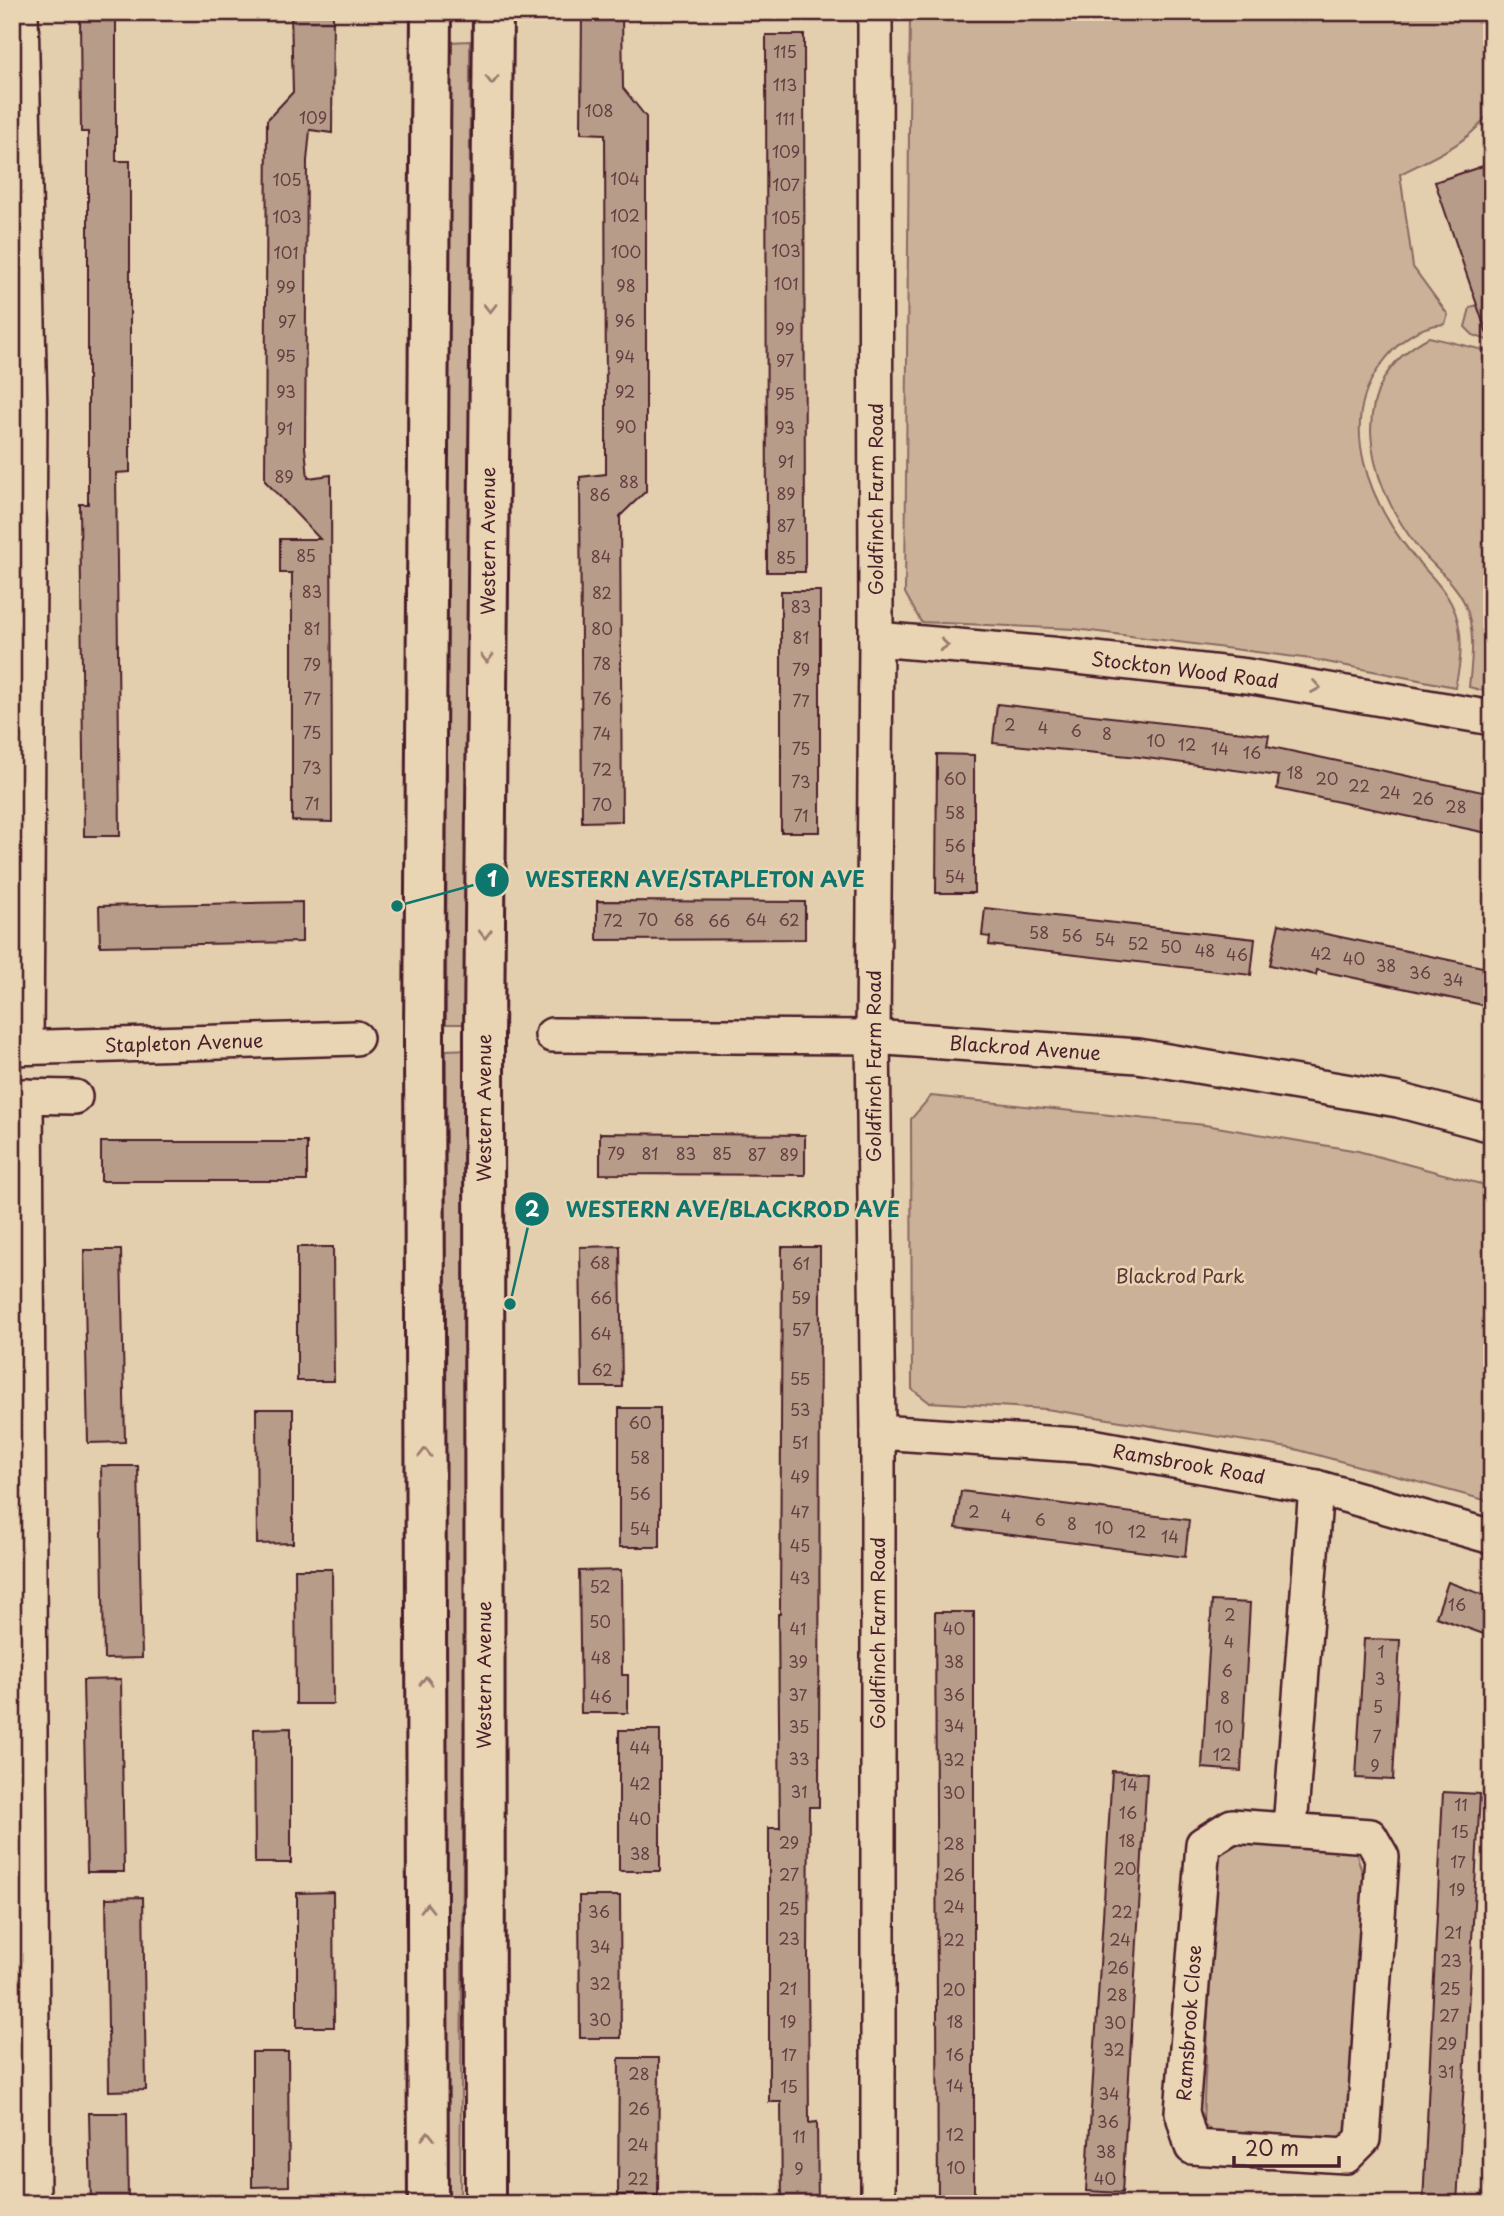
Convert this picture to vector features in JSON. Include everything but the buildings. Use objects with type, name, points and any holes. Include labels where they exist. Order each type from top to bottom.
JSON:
[{"type":"street","points":[[19,1048],[30,411],[21,12]]},
{"type":"street","points":[[428,2204],[424,1023],[431,12]]},
{"type":"street","name":"Western Avenue","points":[[485,2204],[484,1035],[493,12]]},
{"type":"street","name":"Goldfinch Farm Road","points":[[875,12],[876,639],[873,1037],[878,1432],[878,2204]]},
{"type":"street","name":"Stockton Wood Road","points":[[876,639],[1051,654],[1247,676],[1492,718]]},
{"type":"street","name":"Blackrod Avenue","points":[[552,1035],[873,1037],[1138,1056],[1398,1100],[1492,1125]]},
{"type":"street","name":"Stapleton Avenue","points":[[19,1048],[356,1038]]},
{"type":"street","points":[[33,2204],[19,1096],[75,1097]]},
{"type":"street","name":"Ramsbrook Road","points":[[878,1432],[1092,1446],[1316,1487],[1424,1515],[1492,1537]]},
{"type":"street","points":[[1290,1828],[1316,1487]]},
{"type":"street","name":"Ramsbrook Close","points":[[1232,1826],[1290,1828],[1370,1836],[1382,1857],[1363,2139],[1346,2156],[1192,2147],[1182,2112],[1203,1844],[1232,1826]]},
{"type":"green space","points":[[910,12],[1492,12],[1492,108],[1484,120],[1463,140],[1400,174],[1413,267],[1448,315],[1445,324],[1416,332],[1393,350],[1367,389],[1361,413],[1360,438],[1364,462],[1383,511],[1411,553],[1442,589],[1459,623],[1461,644],[1455,687],[1311,659],[1075,629],[921,622],[905,593]]},
{"type":"green space","points":[[470,41],[468,1024],[446,1024],[449,42]]},
{"type":"green space","points":[[1481,303],[1492,305],[1492,342],[1473,335],[1465,327],[1470,308]]},
{"type":"green space","points":[[1429,337],[1492,352],[1492,693],[1469,687],[1472,633],[1464,602],[1454,586],[1416,545],[1399,519],[1385,492],[1375,463],[1371,434],[1373,406],[1383,380],[1401,356]]},
{"type":"green space","points":[[470,1049],[460,2204],[442,2204],[446,1050]]},
{"type":"green space","name":"Blackrod Park","points":[[931,1096],[1205,1125],[1358,1151],[1492,1187],[1492,1502],[1295,1449],[1046,1409],[929,1402],[912,1389],[911,1119]]},
{"type":"green space","points":[[1245,1840],[1356,1851],[1363,1876],[1352,2124],[1338,2141],[1218,2137],[1203,2123],[1214,1869],[1223,1850]]},
{"type":"place","name":"WESTERN AVE/STAPLETON AVE","points":[[397,906]]},
{"type":"place","name":"WESTERN AVE/BLACKROD AVE","points":[[510,1304]]}]
